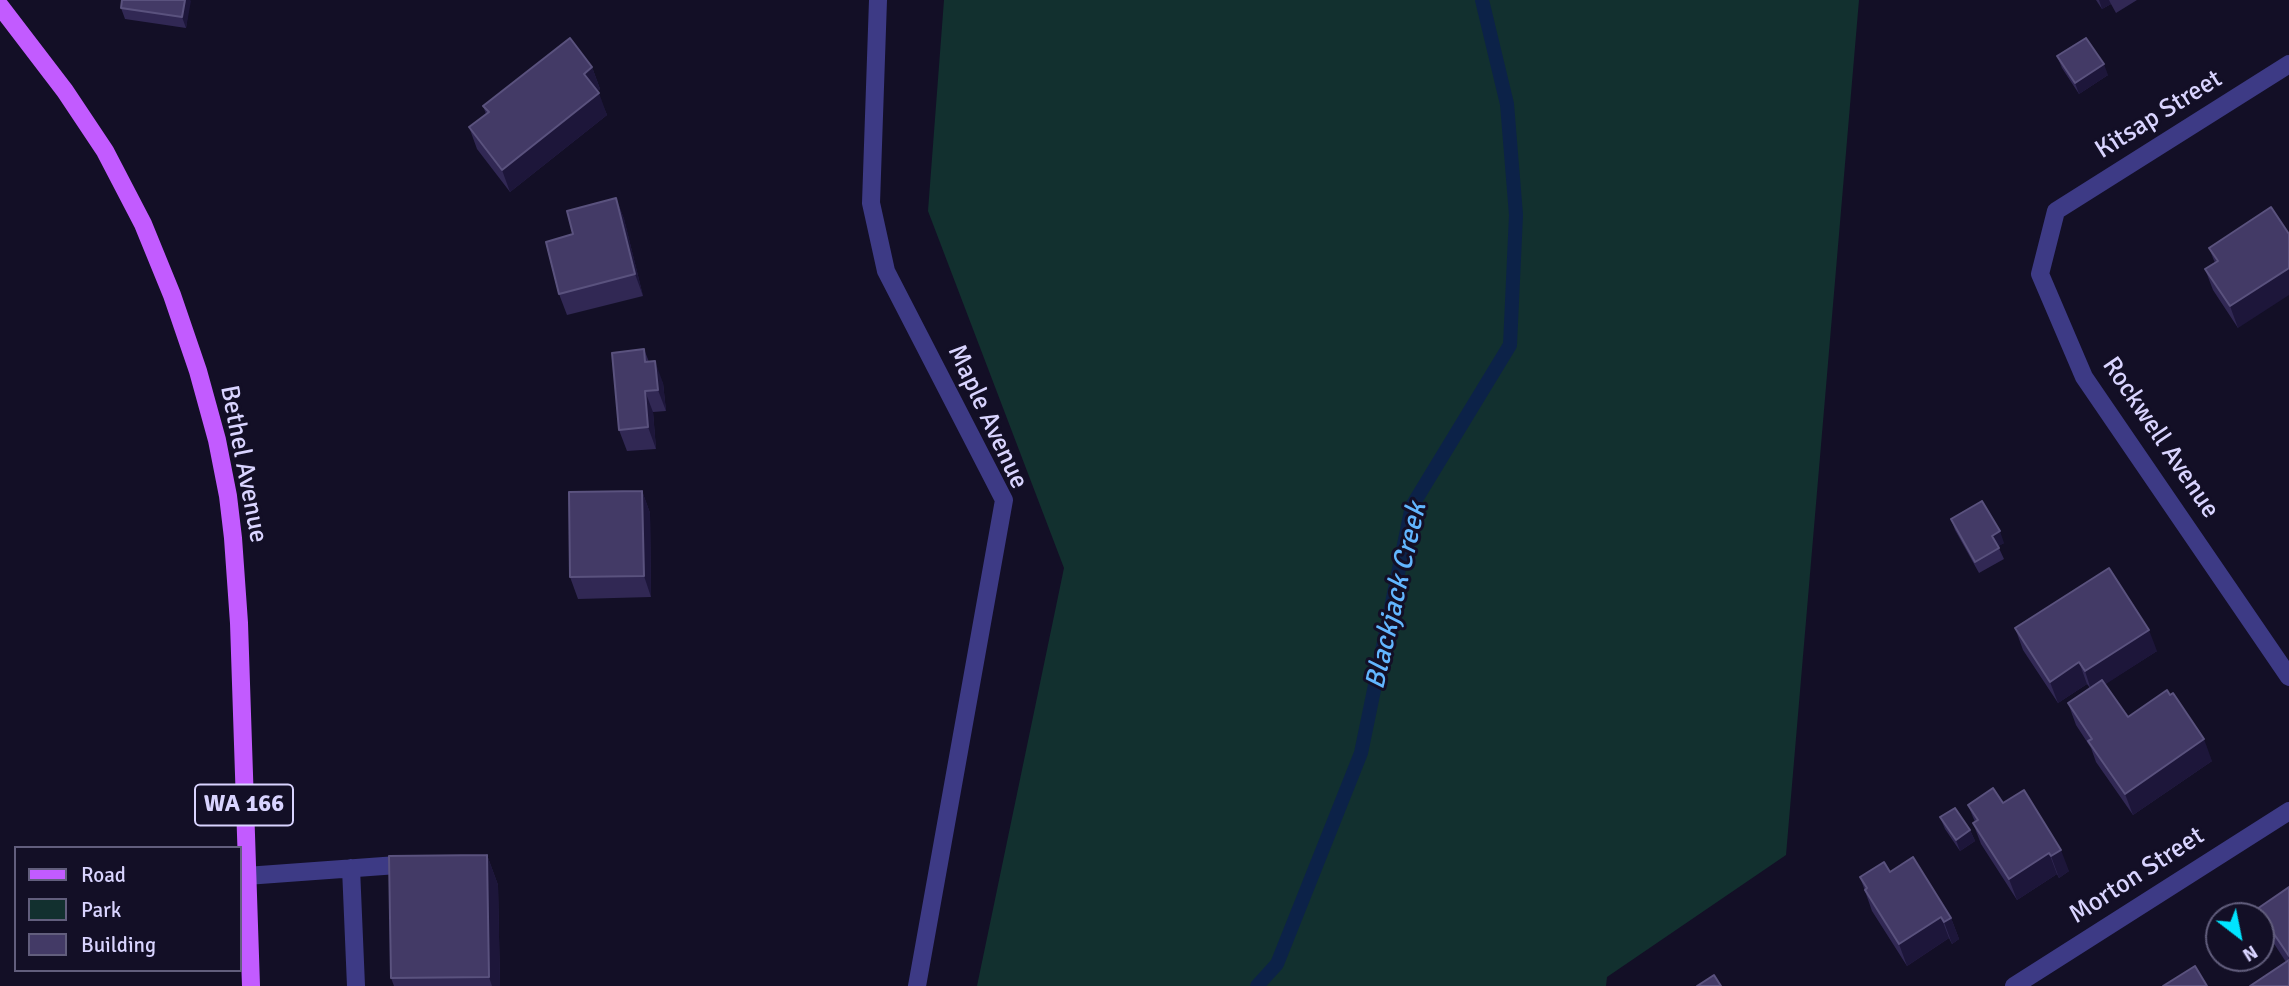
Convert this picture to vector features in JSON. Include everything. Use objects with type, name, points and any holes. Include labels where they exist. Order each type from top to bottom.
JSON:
[{"type":"main road","name":"Bethel Avenue","points":[[0,6],[65,91],[105,151],[143,224],[172,295],[198,371],[217,440],[233,538],[239,623],[251,986]]},
{"type":"street","name":"Maple Avenue","points":[[878,0],[871,203],[886,271],[1004,500],[917,986]]},
{"type":"street","name":"Kitsap Street","points":[[2056,211],[2289,64]]},
{"type":"street","name":"Rockwell Avenue","points":[[2056,211],[2040,275],[2084,377],[2289,677]]},
{"type":"street","name":"Morton Street","points":[[2014,986],[2289,810]]},
{"type":"street","points":[[247,876],[426,863]]},
{"type":"street","points":[[351,868],[356,986]]},
{"type":"green space","points":[[944,0],[1859,0],[1786,855],[1607,977],[1606,986],[977,986],[1064,568],[928,211]]},
{"type":"building","points":[[122,0],[185,0],[182,17],[121,8]]},
{"type":"building","points":[[570,38],[592,67],[584,74],[599,93],[502,170],[469,127],[489,112],[483,106]]},
{"type":"building","points":[[2086,38],[2104,64],[2075,83],[2057,56]]},
{"type":"building","points":[[616,198],[635,274],[559,294],[546,242],[573,234],[567,211]]},
{"type":"building","points":[[2271,207],[2289,234],[2289,268],[2230,306],[2205,269],[2218,261],[2209,248]]},
{"type":"building","points":[[644,349],[645,362],[655,361],[658,390],[645,391],[648,427],[619,430],[612,353]]},
{"type":"building","points":[[642,491],[644,576],[570,577],[569,492]]},
{"type":"building","points":[[1982,501],[2000,531],[1992,536],[1999,548],[1975,562],[1951,519]]},
{"type":"building","points":[[2109,568],[2149,630],[2085,671],[2079,662],[2050,682],[2015,628]]},
{"type":"building","points":[[2102,680],[2128,717],[2167,690],[2170,695],[2173,693],[2204,739],[2125,794],[2088,741],[2092,739],[2068,703]]},
{"type":"building","points":[[1993,788],[2003,803],[2024,790],[2061,850],[2051,856],[2049,853],[2009,879],[1973,823],[1978,820],[1968,805]]},
{"type":"building","points":[[1955,808],[1970,830],[1956,840],[1940,817]]},
{"type":"building","points":[[487,855],[489,977],[391,978],[389,856]]},
{"type":"building","points":[[1913,857],[1951,918],[1944,922],[1941,917],[1899,944],[1865,890],[1867,888],[1860,877],[1884,862],[1890,872]]},
{"type":"building","points":[[2289,887],[2289,956],[2275,935],[2275,902],[2267,902]]},
{"type":"building","points":[[2289,960],[2289,986],[2250,986],[2275,972]]},
{"type":"building","points":[[2195,966],[2207,986],[2163,986]]},
{"type":"building","points":[[1714,975],[1721,986],[1697,986]]},
{"type":"waterway","name":"Blackjack Creek","points":[[1257,986],[1277,964],[1361,753],[1412,506],[1510,345],[1516,215],[1507,104],[1482,0]]}]
